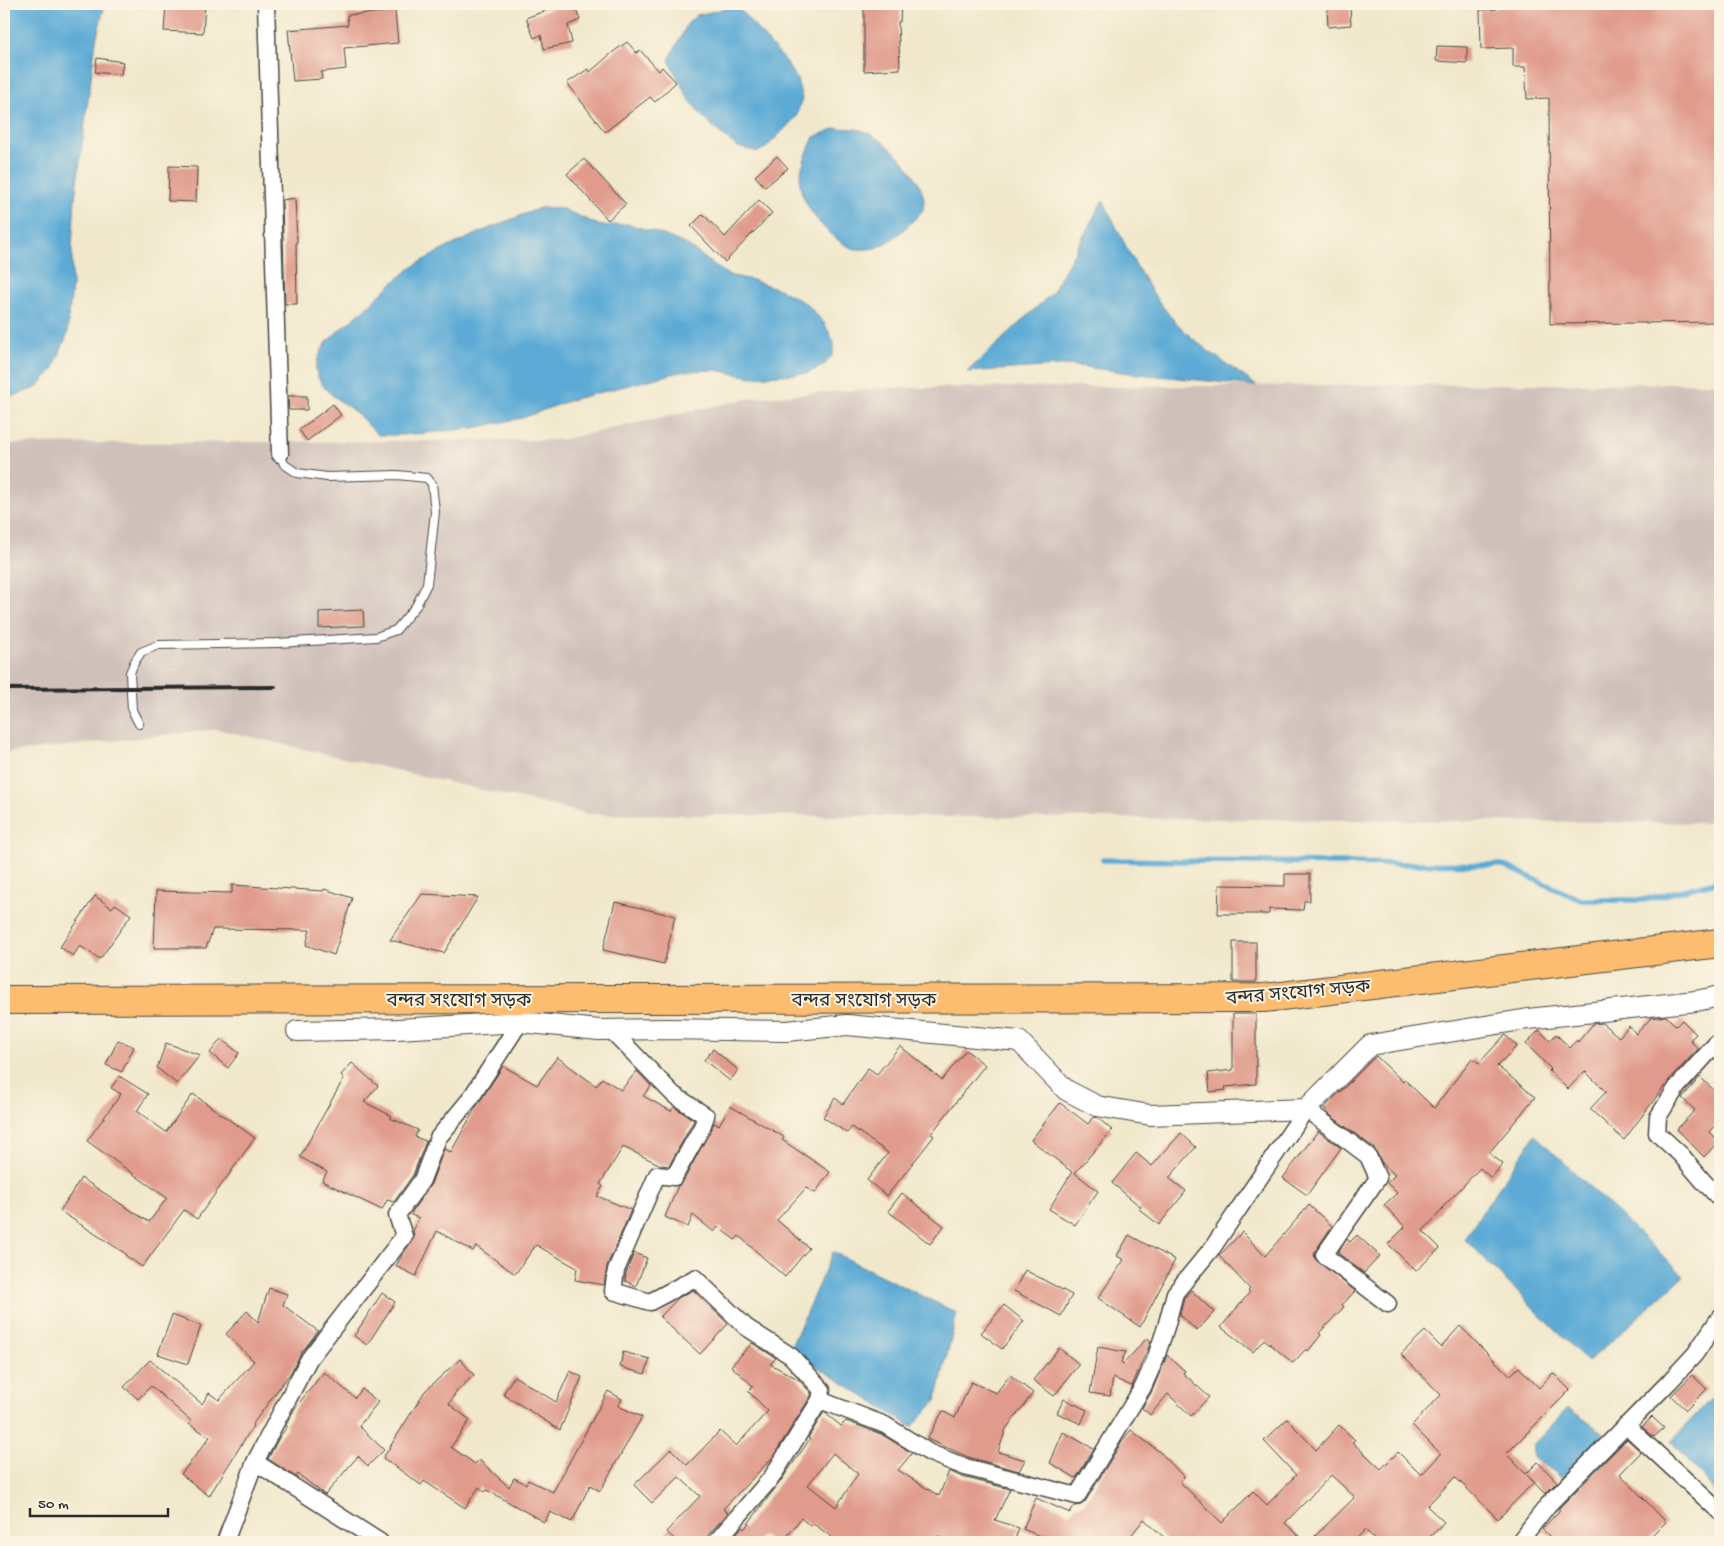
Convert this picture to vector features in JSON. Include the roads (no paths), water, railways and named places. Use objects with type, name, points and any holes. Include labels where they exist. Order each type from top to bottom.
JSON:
[{"type":"highway","name":"বন্দর সংযোগ সড়ক","points":[[4,1000],[1264,998],[1720,943]]},
{"type":"street","points":[[266,4],[280,454]]},
{"type":"street","points":[[820,1400],[885,1425],[930,1453],[965,1467],[1077,1496],[1156,1360],[1175,1293],[1213,1247],[1306,1109],[1370,1046],[1528,1019],[1696,1001],[1720,996]]},
{"type":"street","points":[[297,1032],[398,1029],[520,1022],[611,1030],[786,1031],[847,1025],[1019,1041],[1066,1090],[1097,1106],[1150,1116],[1306,1109],[1368,1156],[1378,1178],[1324,1255],[1388,1304]]},
{"type":"street","points":[[225,1542],[256,1462],[309,1359],[404,1236],[397,1215],[422,1180],[438,1138],[470,1099],[520,1022]]},
{"type":"street","points":[[611,1030],[674,1095],[706,1116],[702,1127],[674,1177],[657,1175],[616,1270],[613,1292],[650,1302],[695,1278],[746,1327],[791,1356],[822,1390],[820,1400],[772,1476],[716,1542]]},
{"type":"street","points":[[1716,1044],[1678,1087],[1658,1117],[1657,1133],[1720,1199]]},
{"type":"street","points":[[1520,1542],[1548,1505],[1695,1354],[1720,1317]]},
{"type":"street","points":[[1626,1425],[1720,1512]]},
{"type":"street","points":[[256,1462],[380,1542]]},
{"type":"lane","points":[[139,724],[132,710],[130,673],[134,662],[141,652],[158,645],[277,643],[376,637],[396,630],[416,606],[427,584],[436,512],[432,484],[427,478],[397,475],[327,477],[297,473],[284,464],[280,454]]},
{"type":"water","points":[[4,4],[105,4],[96,40],[75,198],[72,286],[67,335],[53,370],[36,388],[4,399]]},
{"type":"water","points":[[728,8],[741,11],[785,61],[797,80],[802,98],[796,117],[767,147],[758,152],[738,147],[702,116],[688,98],[669,60],[688,23],[697,15]]},
{"type":"water","points":[[836,128],[856,129],[876,137],[897,154],[920,185],[924,198],[923,210],[901,232],[881,246],[857,249],[835,238],[819,222],[806,203],[802,193],[800,184],[801,172],[814,137]]},
{"type":"water","points":[[1103,200],[1141,274],[1177,324],[1192,338],[1257,386],[1071,365],[967,372],[1053,292]]},
{"type":"water","points":[[540,208],[563,209],[601,226],[628,224],[661,234],[687,245],[728,275],[752,280],[779,289],[807,304],[824,323],[834,342],[833,354],[824,365],[808,373],[752,377],[716,370],[684,371],[574,399],[522,418],[473,428],[402,435],[378,435],[359,415],[332,395],[322,384],[318,378],[316,366],[325,345],[395,281],[419,263],[448,247]]},
{"type":"water","points":[[1535,1135],[1684,1276],[1588,1362],[1464,1239]]},
{"type":"water","points":[[833,1252],[957,1313],[936,1401],[912,1427],[790,1349]]},
{"type":"water","points":[[1712,1398],[1720,1407],[1720,1496],[1671,1441]]},
{"type":"water","points":[[1568,1408],[1602,1432],[1601,1446],[1564,1480],[1533,1457],[1533,1445]]},
{"type":"waterway","points":[[1103,860],[1503,865],[1581,900],[1643,900],[1720,881]]},
{"type":"railway","points":[[4,689],[275,687]]}]
